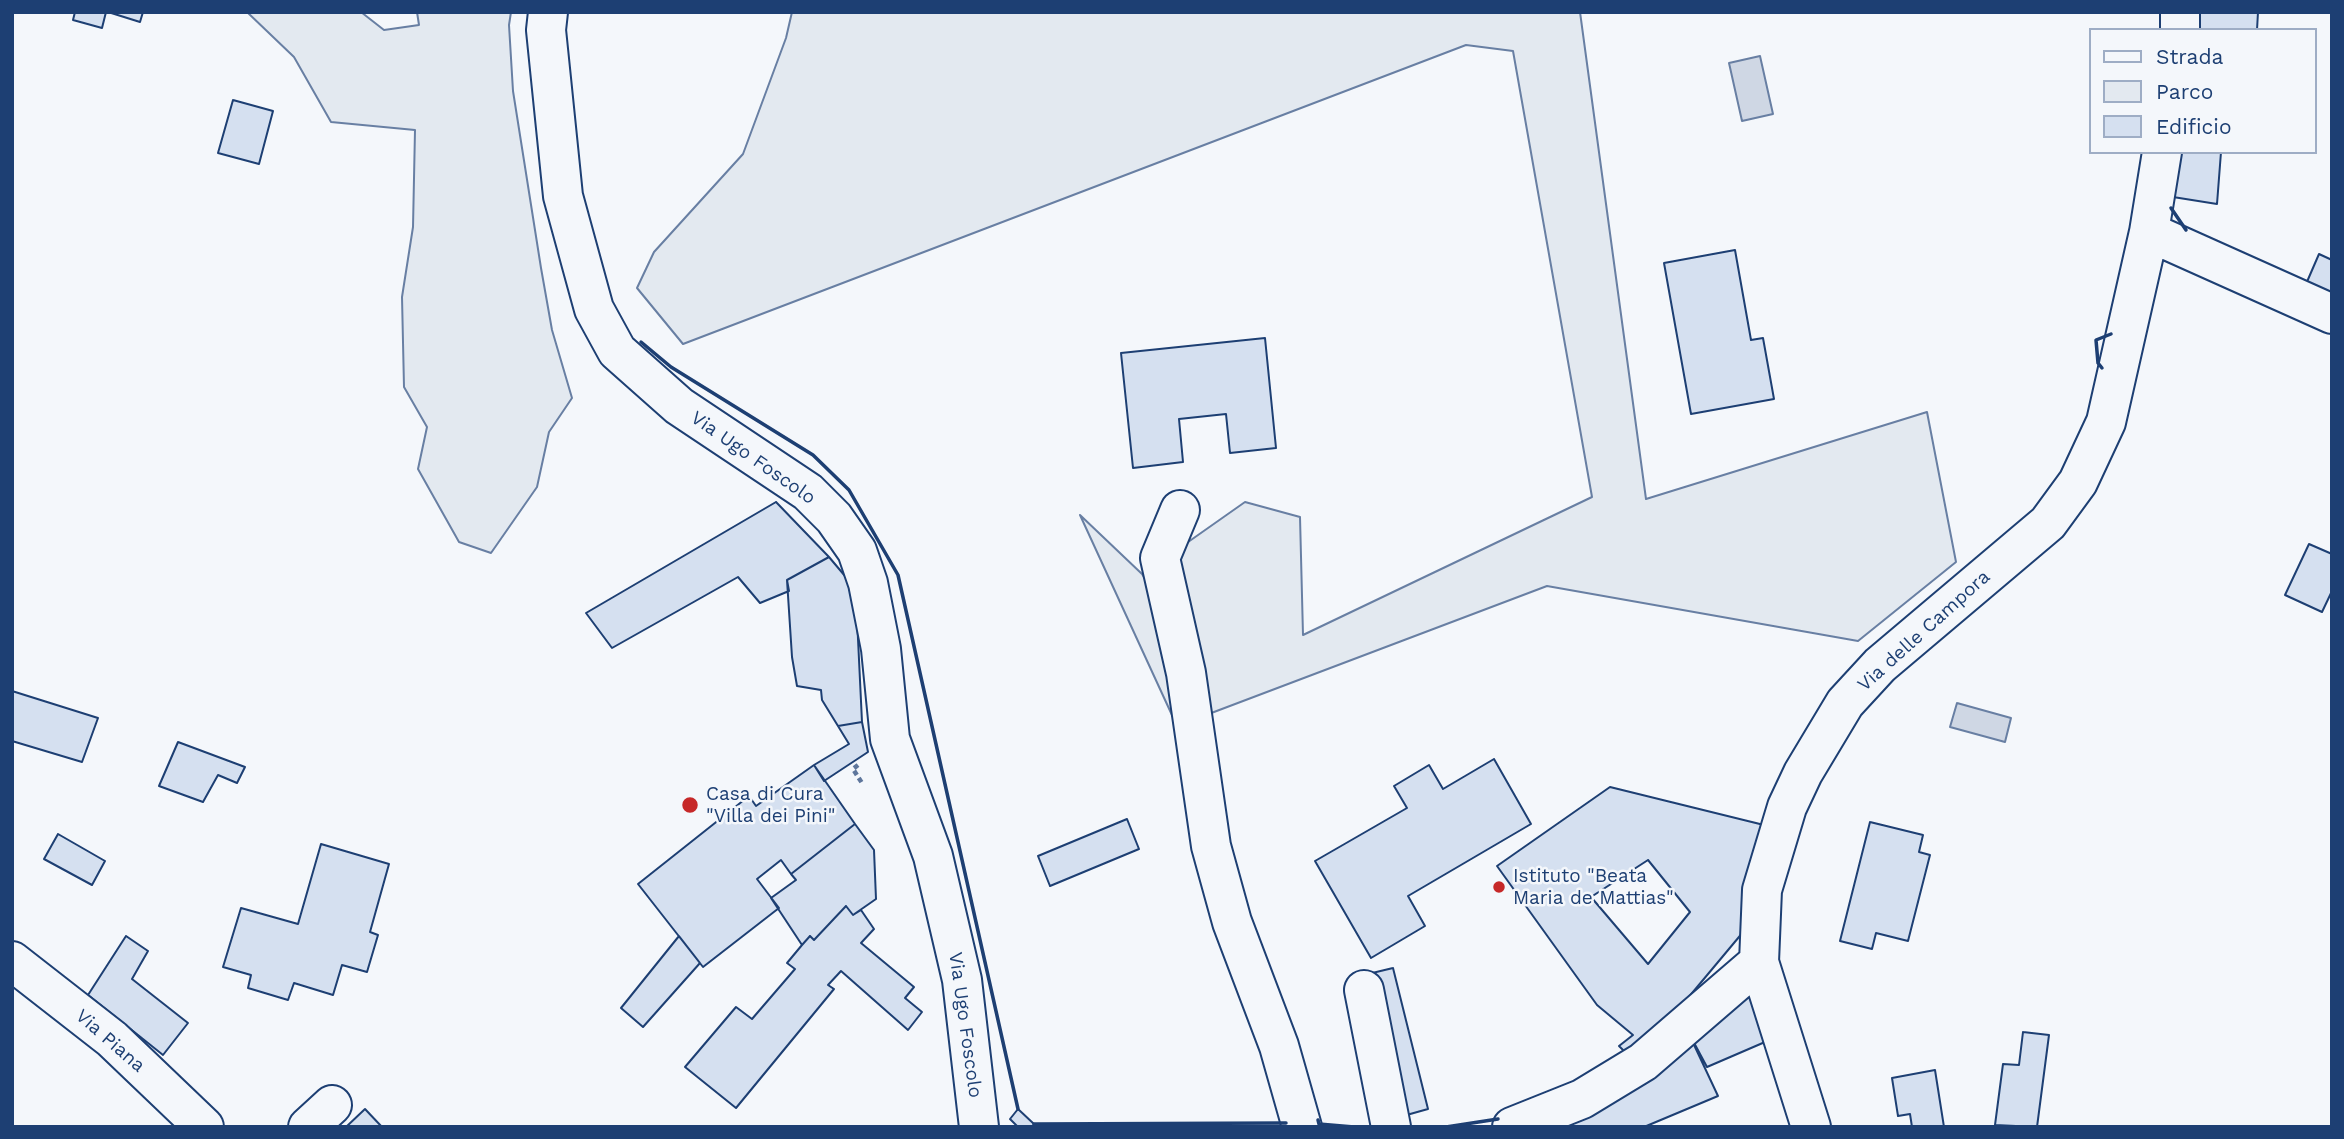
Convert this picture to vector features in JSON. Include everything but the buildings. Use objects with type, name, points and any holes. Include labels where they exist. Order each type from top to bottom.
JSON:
[{"type":"street","name":"Via Ugo Foscolo","points":[[548,12],[546,30],[563,196],[594,309],[617,351],[679,406],[808,492],[834,518],[857,551],[868,583],[881,649],[890,739],[933,856],[961,980],[979,1127]]},
{"type":"street","name":"Via delle Campora","points":[[1811,1127],[1759,961],[1762,890],[1787,807],[1803,773],[1845,703],[1880,665],[2048,523],[2078,482],[2105,422],[2149,232],[2162,154]]},
{"type":"street","points":[[2149,232],[2332,314]]},
{"type":"street","points":[[1180,510],[1160,558],[1186,673],[1211,846],[1232,922],[1279,1046],[1302,1127]]},
{"type":"street","points":[[1512,1127],[1582,1099],[1643,1062],[1759,961]]},
{"type":"street","name":"Via Piana","points":[[18,974],[112,1039],[204,1127]]},
{"type":"street","points":[[1364,990],[1391,1127]]},
{"type":"path","points":[[863,762],[853,769],[867,790]]},
{"type":"green space","points":[[247,12],[361,12],[384,30],[419,25],[417,12],[511,12],[509,25],[513,91],[552,330],[572,398],[549,432],[537,487],[491,553],[459,542],[418,469],[427,427],[404,387],[402,297],[413,227],[415,130],[331,122],[294,57]]},
{"type":"green space","points":[[792,12],[1580,12],[1646,499],[1927,412],[1956,562],[1858,641],[1547,586],[1177,726],[1080,515],[1142,574],[1176,629],[1181,547],[1245,502],[1300,517],[1303,635],[1592,497],[1513,51],[1466,45],[683,344],[637,288],[654,252],[743,154],[786,38]]},
{"type":"shaded area","points":[[1760,56],[1773,114],[1742,121],[1729,63]]},
{"type":"shaded area","points":[[1957,703],[2011,718],[2005,742],[1950,727]]},
{"type":"wall","points":[[2171,208],[2186,230]]},
{"type":"wall","points":[[2102,368],[2098,363],[2096,340],[2111,334]]},
{"type":"wall","points":[[641,342],[671,367],[813,455],[849,490],[898,575],[1018,1109]]},
{"type":"wall","points":[[1446,1127],[1498,1119]]},
{"type":"wall","points":[[1318,1120],[1319,1124],[1354,1127]]},
{"type":"wall","points":[[1034,1124],[1286,1123]]},
{"type":"place","name":"Casa di Cura \"Villa dei Pini\"","points":[[690,805]]},
{"type":"place","name":"Istituto \"Beata Maria de Mattias\"","points":[[1499,887]]}]
